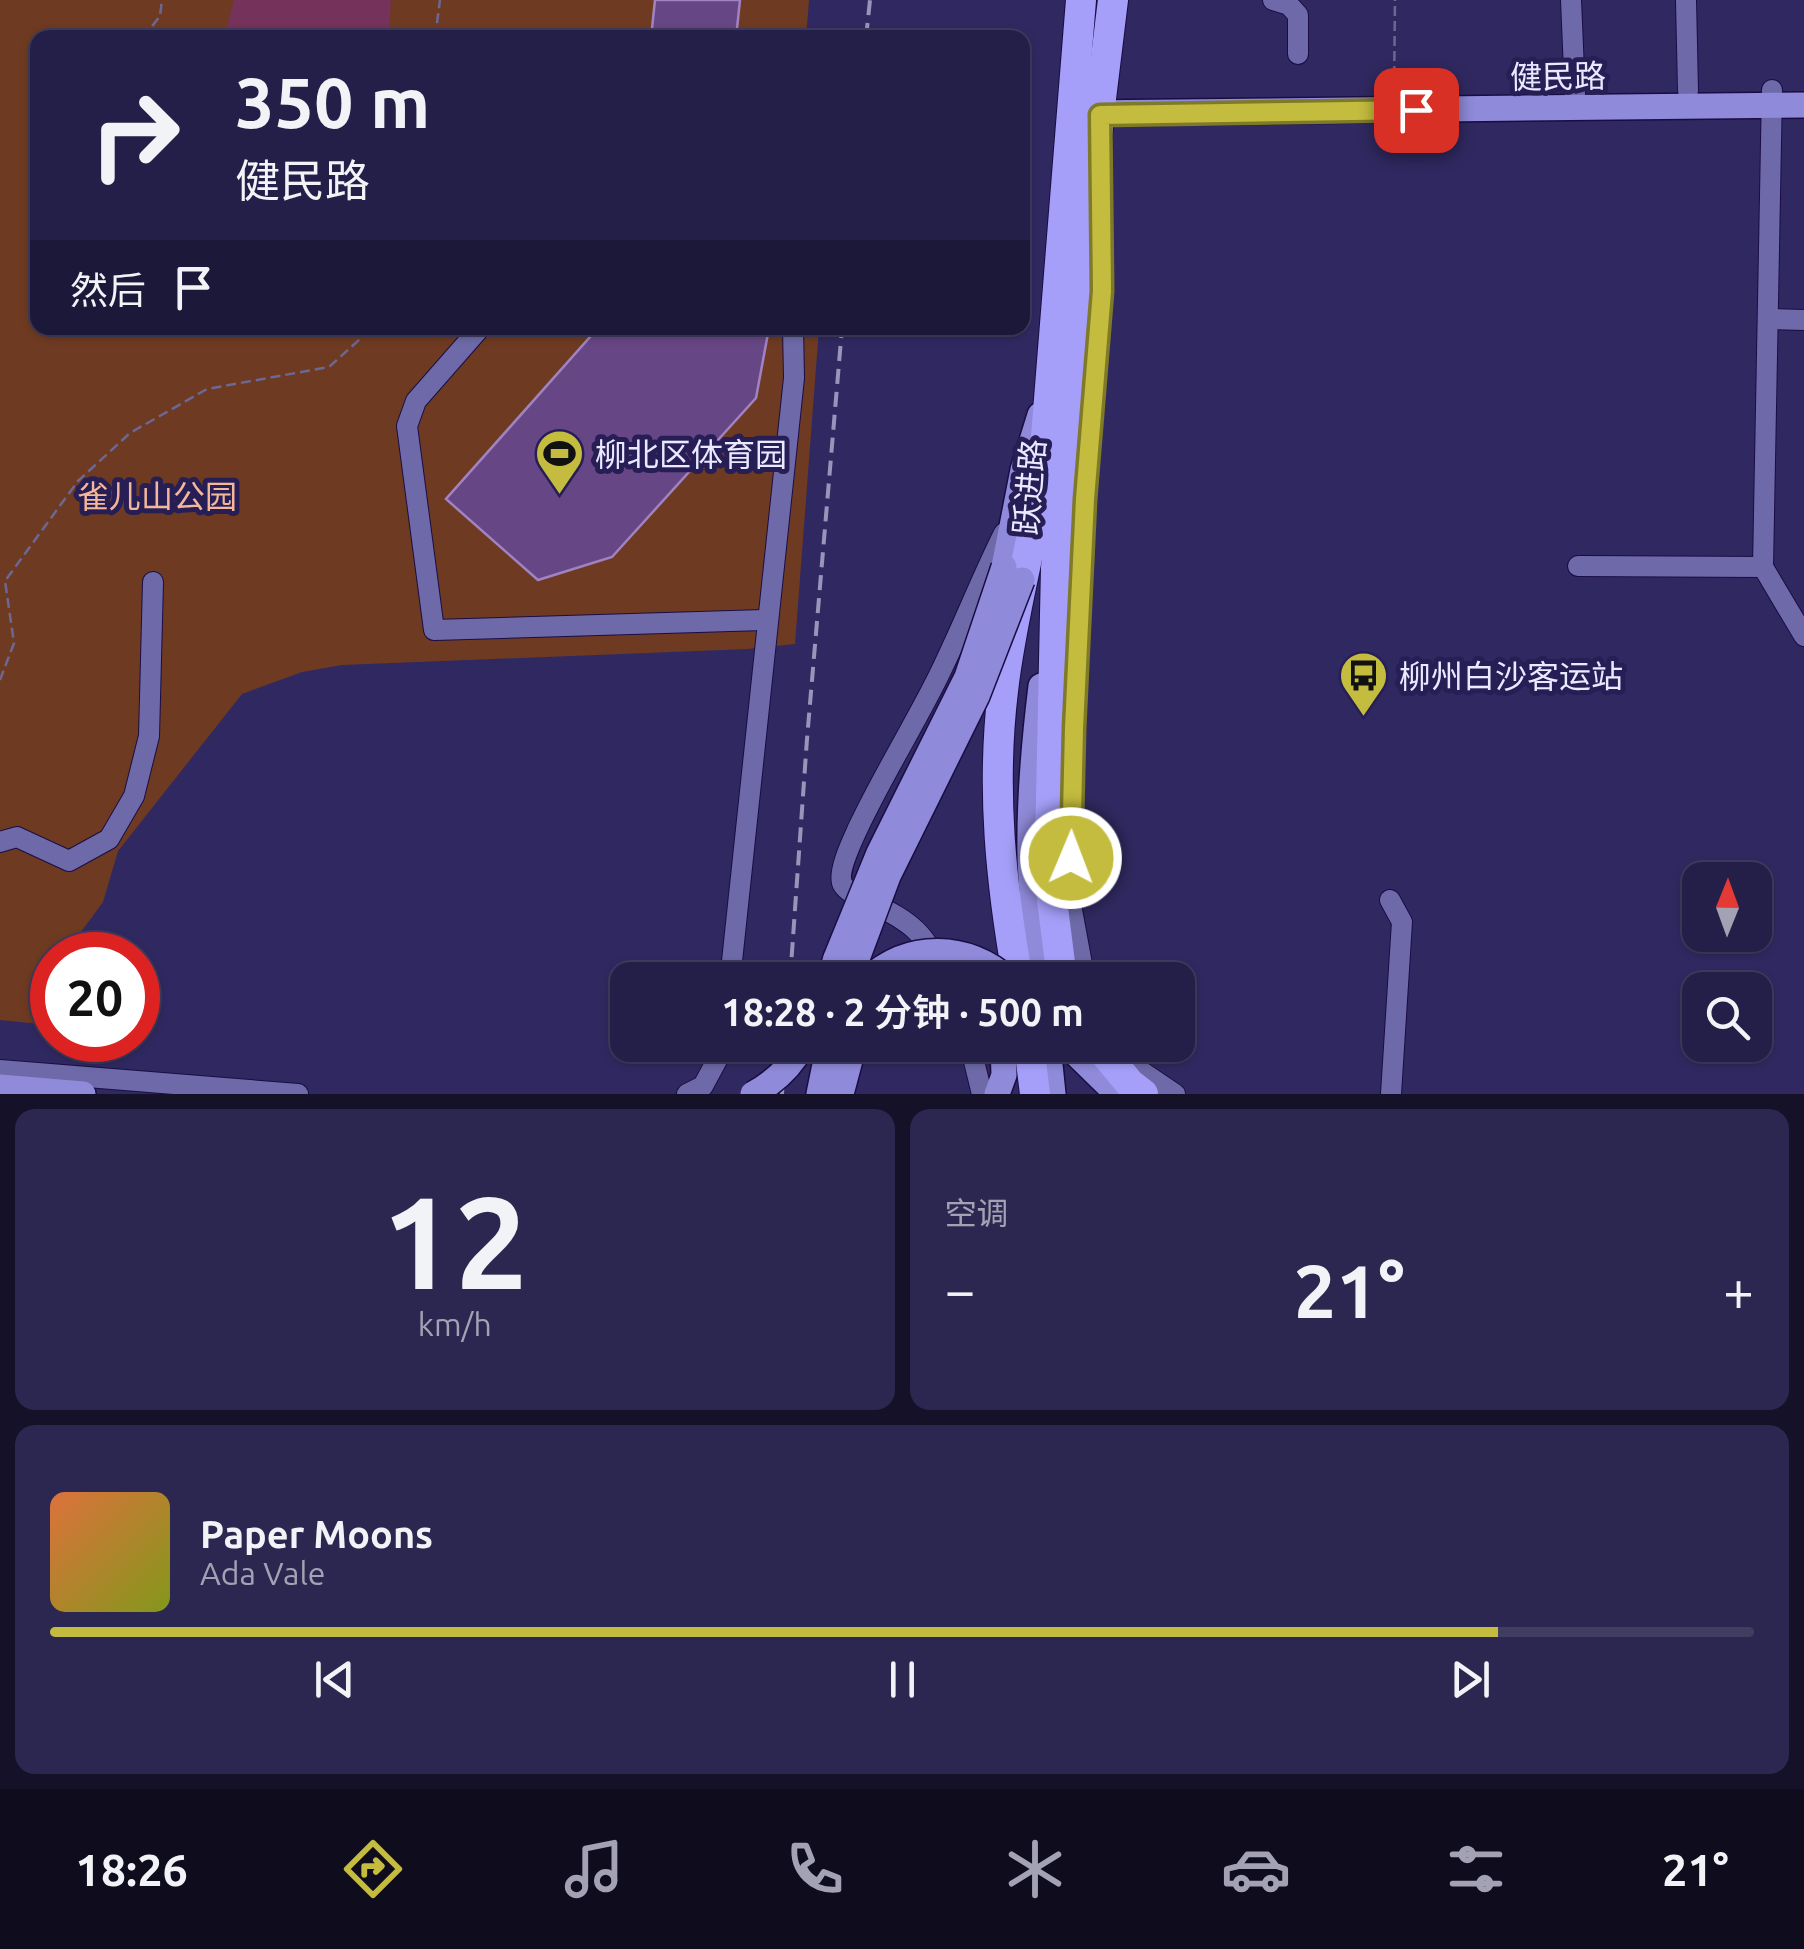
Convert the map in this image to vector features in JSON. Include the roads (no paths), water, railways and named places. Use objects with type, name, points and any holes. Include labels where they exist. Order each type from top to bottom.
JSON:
[{"type":"highway","name":"跃进路","points":[[1027,571],[1087,106],[1081,0]]},
{"type":"highway","name":"跃进路","points":[[1027,571],[1043,474],[1050,382],[1087,106],[1113,0]]},
{"type":"highway","points":[[1027,571],[1060,962]]},
{"type":"highway","points":[[1015,962],[1000,858],[996,780],[1008,652],[1027,571]]},
{"type":"highway","points":[[1031,1062],[1035,1094]]},
{"type":"highway","points":[[1112,1062],[1143,1094]]},
{"type":"main road","name":"健民路","points":[[1087,106],[1772,98],[1804,89]]},
{"type":"main road","name":"健民路","points":[[1087,106],[1688,91],[1772,98],[1804,105]]},
{"type":"main road","points":[[835,962],[872,867],[967,677],[1027,571],[1016,509],[1023,470],[1050,382]]},
{"type":"main road","name":"跃进路","points":[[855,962],[888,876],[977,696],[1027,571]]},
{"type":"main road","name":"跃进路","points":[[1027,571],[1030,860],[1039,962]]},
{"type":"main road","points":[[892,962],[938,951],[982,962]]},
{"type":"main road","points":[[753,1094],[792,1062]]},
{"type":"main road","points":[[819,1094],[826,1062]]},
{"type":"main road","points":[[841,1094],[849,1062]]},
{"type":"main road","points":[[997,1094],[1004,1075],[1003,1062]]},
{"type":"main road","points":[[1049,1062],[1052,1094]]},
{"type":"main road","points":[[1085,1062],[1117,1094]]},
{"type":"main road","points":[[12,1088],[83,1094]]},
{"type":"street","points":[[1273,0],[1288,5],[1298,15],[1298,54]]},
{"type":"street","points":[[1571,0],[1575,94]]},
{"type":"street","points":[[1686,0],[1688,91]]},
{"type":"street","points":[[1772,98],[1763,567],[1804,636]]},
{"type":"street","points":[[1082,962],[1072,910],[1074,728],[1085,499],[1102,291],[1087,106]]},
{"type":"street","points":[[1768,319],[1804,320]]},
{"type":"street","points":[[474,335],[416,401],[407,426],[434,630],[768,620]]},
{"type":"street","points":[[732,962],[794,378],[793,335]]},
{"type":"street","points":[[936,962],[917,929],[849,892],[840,876],[874,794],[937,679],[1016,509]]},
{"type":"street","points":[[1578,566],[1763,567]]},
{"type":"street","points":[[0,842],[17,837],[70,861],[109,839],[134,796],[149,736],[153,582]]},
{"type":"street","points":[[1390,900],[1402,922],[1391,1094]]},
{"type":"street","points":[[687,1094],[703,1086],[717,1062]]},
{"type":"street","points":[[974,1062],[982,1094]]},
{"type":"street","points":[[1132,1062],[1175,1094]]},
{"type":"street","points":[[0,1070],[298,1094]]},
{"type":"railway","points":[[867,30],[870,0]]},
{"type":"railway","points":[[791,962],[841,335]]},
{"type":"railway","points":[[782,1094],[784,1062]]},
{"type":"place","name":"柳北区体育园","points":[[560,496]]},
{"type":"place","name":"柳州白沙客运站","points":[[1364,718]]},
{"type":"park label","name":"雀儿山公园","points":[[157,496]]}]
